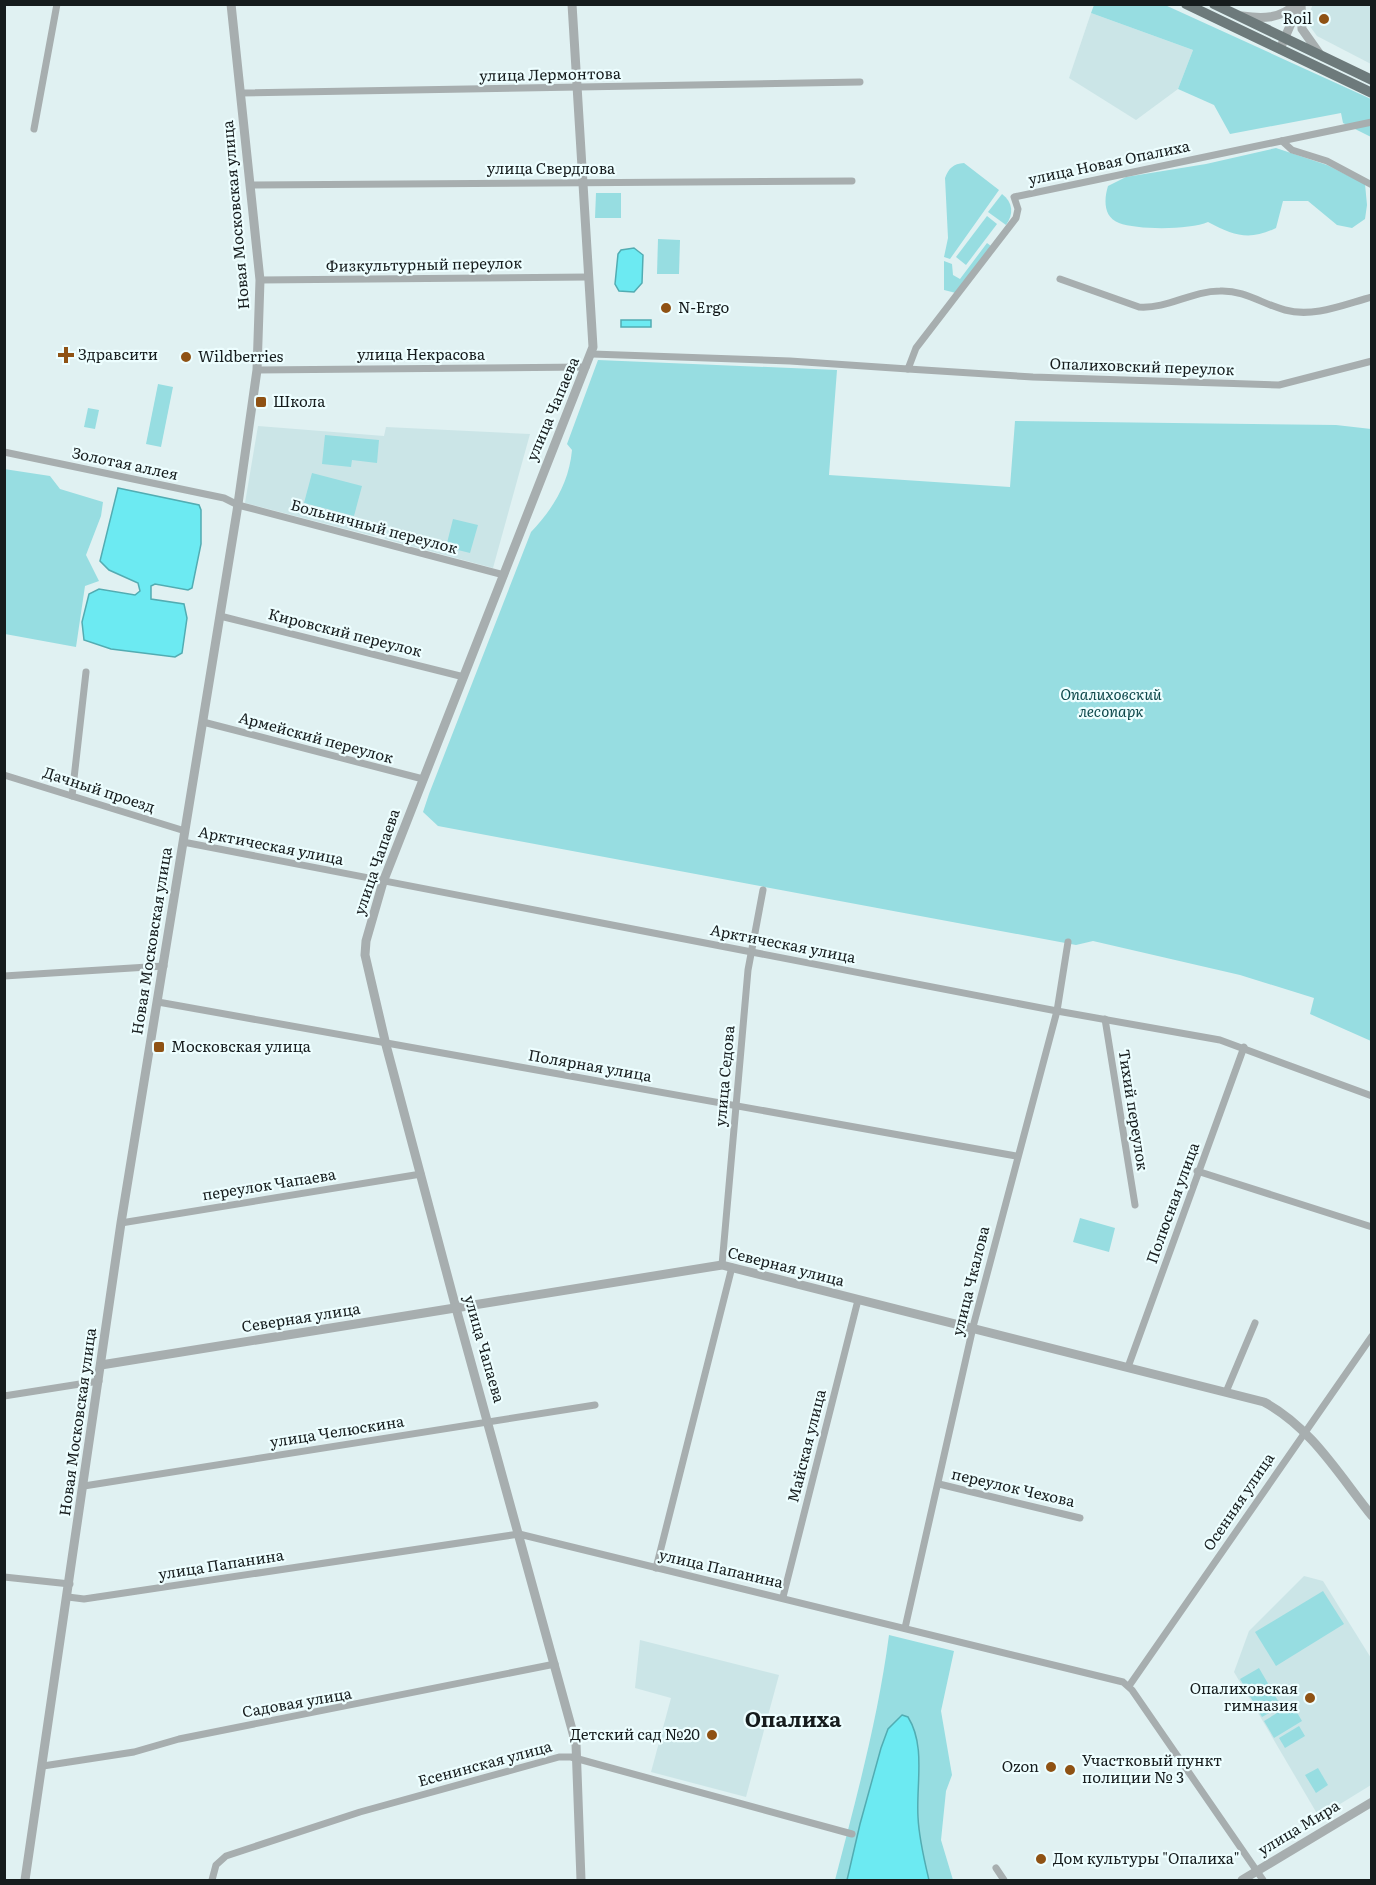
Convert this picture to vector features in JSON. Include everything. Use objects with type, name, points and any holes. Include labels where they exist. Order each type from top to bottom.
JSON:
[{"type":"main road","points":[[1186,4],[1371,93]]},
{"type":"main road","points":[[1214,4],[1371,80]]},
{"type":"street","points":[[33,129],[57,4]]},
{"type":"street","name":"Новая Московская улица","points":[[25,1881],[121,1223],[238,505],[257,370],[260,280],[231,4]]},
{"type":"street","name":"улица Чапаева","points":[[572,4],[592,354],[383,882],[366,941],[365,955],[386,1045],[555,1664],[579,1761],[581,1881]]},
{"type":"street","points":[[1280,50],[1299,4]]},
{"type":"street","points":[[1238,16],[1270,18],[1281,15],[1299,4]]},
{"type":"street","points":[[1299,4],[1302,29],[1323,57]]},
{"type":"street","name":"улица Лермонтова","points":[[240,93],[860,82]]},
{"type":"street","name":"улица Новая Опалиха","points":[[908,369],[916,348],[1016,218],[1018,209],[1014,197],[1371,122]]},
{"type":"street","points":[[1282,141],[1292,150],[1327,161],[1371,185]]},
{"type":"street","name":"улица Свердлова","points":[[250,185],[852,181]]},
{"type":"street","name":"Физкультурный переулок","points":[[260,280],[588,277]]},
{"type":"street","points":[[1060,279],[1139,307],[1150,308],[1217,291],[1237,291],[1286,310],[1300,312],[1318,311],[1371,297]]},
{"type":"street","points":[[592,354],[790,361],[908,369]]},
{"type":"street","name":"Опалиховский переулок","points":[[908,369],[1032,377],[1278,385],[1371,361]]},
{"type":"street","name":"улица Некрасова","points":[[257,370],[586,367]]},
{"type":"street","name":"Золотая аллея","points":[[4,452],[224,498],[238,505]]},
{"type":"street","name":"Больничный переулок","points":[[238,505],[504,575]]},
{"type":"street","name":"Кировский переулок","points":[[220,616],[464,677]]},
{"type":"street","points":[[72,796],[86,672]]},
{"type":"street","name":"Армейский переулок","points":[[203,722],[423,779]]},
{"type":"street","name":"Дачный проезд","points":[[4,775],[185,831]]},
{"type":"street","name":"Арктическая улица","points":[[183,843],[1057,1011],[1212,1038],[1244,1047],[1371,1095]]},
{"type":"street","name":"улица Седова","points":[[722,1265],[751,952],[763,890]]},
{"type":"street","name":"улица Чкалова","points":[[905,1628],[972,1330],[1016,1156],[1057,1011],[1068,942]]},
{"type":"street","points":[[4,976],[164,966]]},
{"type":"street","name":"Полярная улица","points":[[158,1002],[386,1045],[1016,1156]]},
{"type":"street","name":"Тихий переулок","points":[[1105,1019],[1135,1205]]},
{"type":"street","name":"Полюсная улица","points":[[1128,1367],[1197,1171],[1244,1047]]},
{"type":"street","points":[[1197,1171],[1371,1227]]},
{"type":"street","name":"переулок Чапаева","points":[[121,1223],[421,1174]]},
{"type":"street","name":"Северная улица","points":[[101,1365],[722,1265],[1264,1402],[1280,1410],[1305,1430],[1371,1516]]},
{"type":"street","points":[[656,1568],[732,1267]]},
{"type":"street","name":"Майская улица","points":[[783,1597],[858,1300]]},
{"type":"street","points":[[1226,1392],[1255,1323]]},
{"type":"street","name":"Осенняя улица","points":[[1129,1686],[1371,1336]]},
{"type":"street","points":[[4,1396],[99,1381]]},
{"type":"street","name":"улица Челюскина","points":[[84,1486],[595,1405]]},
{"type":"street","name":"переулок Чехова","points":[[939,1484],[1080,1518]]},
{"type":"street","name":"улица Папанина","points":[[68,1597],[95,1598],[519,1534],[783,1597],[1129,1686]]},
{"type":"street","points":[[4,1577],[70,1584]]},
{"type":"street","name":"Садовая улица","points":[[43,1766],[134,1752],[179,1739],[555,1664]]},
{"type":"street","points":[[1129,1686],[1263,1881]]},
{"type":"street","name":"Есенинская улица","points":[[212,1881],[216,1865],[226,1856],[360,1812],[559,1757],[571,1757],[852,1834]]},
{"type":"street","name":"улица Мира","points":[[1242,1881],[1371,1802]]},
{"type":"street","points":[[996,1868],[1004,1881]]},
{"type":"shaded area","points":[[1313,4],[1371,5],[1371,64],[1317,36],[1309,25],[1309,14]]},
{"type":"shaded area","points":[[1091,13],[1193,50],[1178,89],[1136,120],[1069,78]]},
{"type":"shaded area","points":[[634,248],[643,255],[642,283],[634,292],[619,291],[615,284],[618,254],[621,250]]},
{"type":"shaded area","points":[[621,320],[651,320],[651,327],[621,327]]},
{"type":"shaded area","points":[[258,426],[384,436],[386,427],[530,434],[493,568],[385,539],[383,536],[373,536],[245,503]]},
{"type":"shaded area","points":[[118,488],[199,505],[201,510],[201,544],[192,588],[188,590],[155,584],[151,586],[151,599],[184,604],[187,618],[182,653],[175,657],[111,649],[84,640],[82,622],[89,594],[99,589],[135,595],[140,591],[138,583],[109,570],[100,561]]},
{"type":"shaded area","name":"Опалиховская гимназия","points":[[1304,1576],[1323,1581],[1371,1658],[1371,1785],[1319,1817],[1234,1672],[1249,1631]]},
{"type":"shaded area","name":"Детский сад №20","points":[[640,1640],[779,1675],[746,1797],[651,1772],[671,1698],[635,1688]]},
{"type":"shaded area","points":[[902,1715],[908,1717],[917,1740],[919,1825],[929,1880],[847,1880],[881,1748],[888,1729]]},
{"type":"green space","points":[[1094,5],[1165,5],[1371,99],[1371,137],[1343,123],[1341,113],[1230,134],[1214,105],[1178,89],[1193,50],[1091,13]]},
{"type":"green space","points":[[1276,148],[1327,165],[1365,184],[1367,205],[1365,219],[1352,228],[1337,225],[1308,201],[1283,201],[1276,228],[1250,236],[1226,231],[1208,222],[1177,228],[1127,225],[1114,220],[1107,212],[1108,186],[1126,177],[1206,164]]},
{"type":"green space","points":[[964,163],[999,190],[950,259],[944,257],[948,238],[945,178],[952,167]]},
{"type":"green space","points":[[596,193],[621,193],[621,218],[595,218]]},
{"type":"green space","points":[[1002,194],[1011,208],[1006,225],[988,212]]},
{"type":"green space","points":[[987,216],[997,224],[966,265],[956,257]]},
{"type":"green space","points":[[658,239],[680,240],[679,274],[657,274]]},
{"type":"green space","points":[[987,243],[991,246],[956,293],[944,290],[944,261],[952,264],[953,275],[960,279]]},
{"type":"green space","name":"Опалиховский лесопарк","points":[[598,360],[837,370],[829,475],[1010,487],[1015,421],[1336,425],[1371,429],[1371,1041],[1310,1014],[1314,998],[1240,975],[1093,941],[1076,945],[438,826],[423,812],[429,794],[531,532],[553,505],[564,484],[572,450],[567,444]]},
{"type":"green space","points":[[158,384],[173,387],[161,447],[146,444]]},
{"type":"green space","points":[[88,408],[99,410],[95,429],[84,427]]},
{"type":"green space","points":[[325,435],[379,440],[377,463],[352,460],[351,467],[322,464]]},
{"type":"green space","points":[[4,469],[50,476],[60,489],[103,502],[101,516],[86,555],[99,581],[85,586],[76,647],[5,634]]},
{"type":"green space","points":[[312,473],[362,486],[354,516],[304,503]]},
{"type":"green space","points":[[453,519],[478,525],[470,553],[446,547]]},
{"type":"green space","points":[[1080,1218],[1115,1228],[1109,1252],[1073,1242]]},
{"type":"green space","points":[[1323,1591],[1344,1624],[1276,1666],[1255,1632]]},
{"type":"green space","points":[[889,1635],[954,1651],[941,1711],[952,1775],[946,1791],[941,1840],[953,1880],[835,1880],[873,1728]]},
{"type":"green space","points":[[1259,1668],[1281,1706],[1262,1717],[1240,1679]]},
{"type":"green space","points":[[1292,1704],[1302,1721],[1274,1738],[1264,1721]]},
{"type":"green space","points":[[1299,1726],[1305,1736],[1285,1748],[1279,1738]]},
{"type":"green space","points":[[1318,1768],[1328,1785],[1316,1793],[1305,1775]]},
{"type":"place","name":"Roil","points":[[1324,19]]},
{"type":"place","name":"N-Ergo","points":[[666,308]]},
{"type":"place","name":"Здравсити","points":[[66,355]]},
{"type":"place","name":"Wildberries","points":[[186,357]]},
{"type":"place","name":"Школа","points":[[261,402]]},
{"type":"place","name":"Московская улица","points":[[159,1047]]},
{"type":"place","name":"Опалиховская гимназия","points":[[1310,1698]]},
{"type":"place","name":"Детский сад №20","points":[[712,1735]]},
{"type":"place","name":"Ozon","points":[[1051,1767]]},
{"type":"place","name":"Участковый пункт полиции № 3","points":[[1070,1770]]},
{"type":"place","name":"Дом культуры \"Опалиха\"","points":[[1041,1859]]},
{"type":"district","name":"Опалиха","points":[[793,1720]]}]
